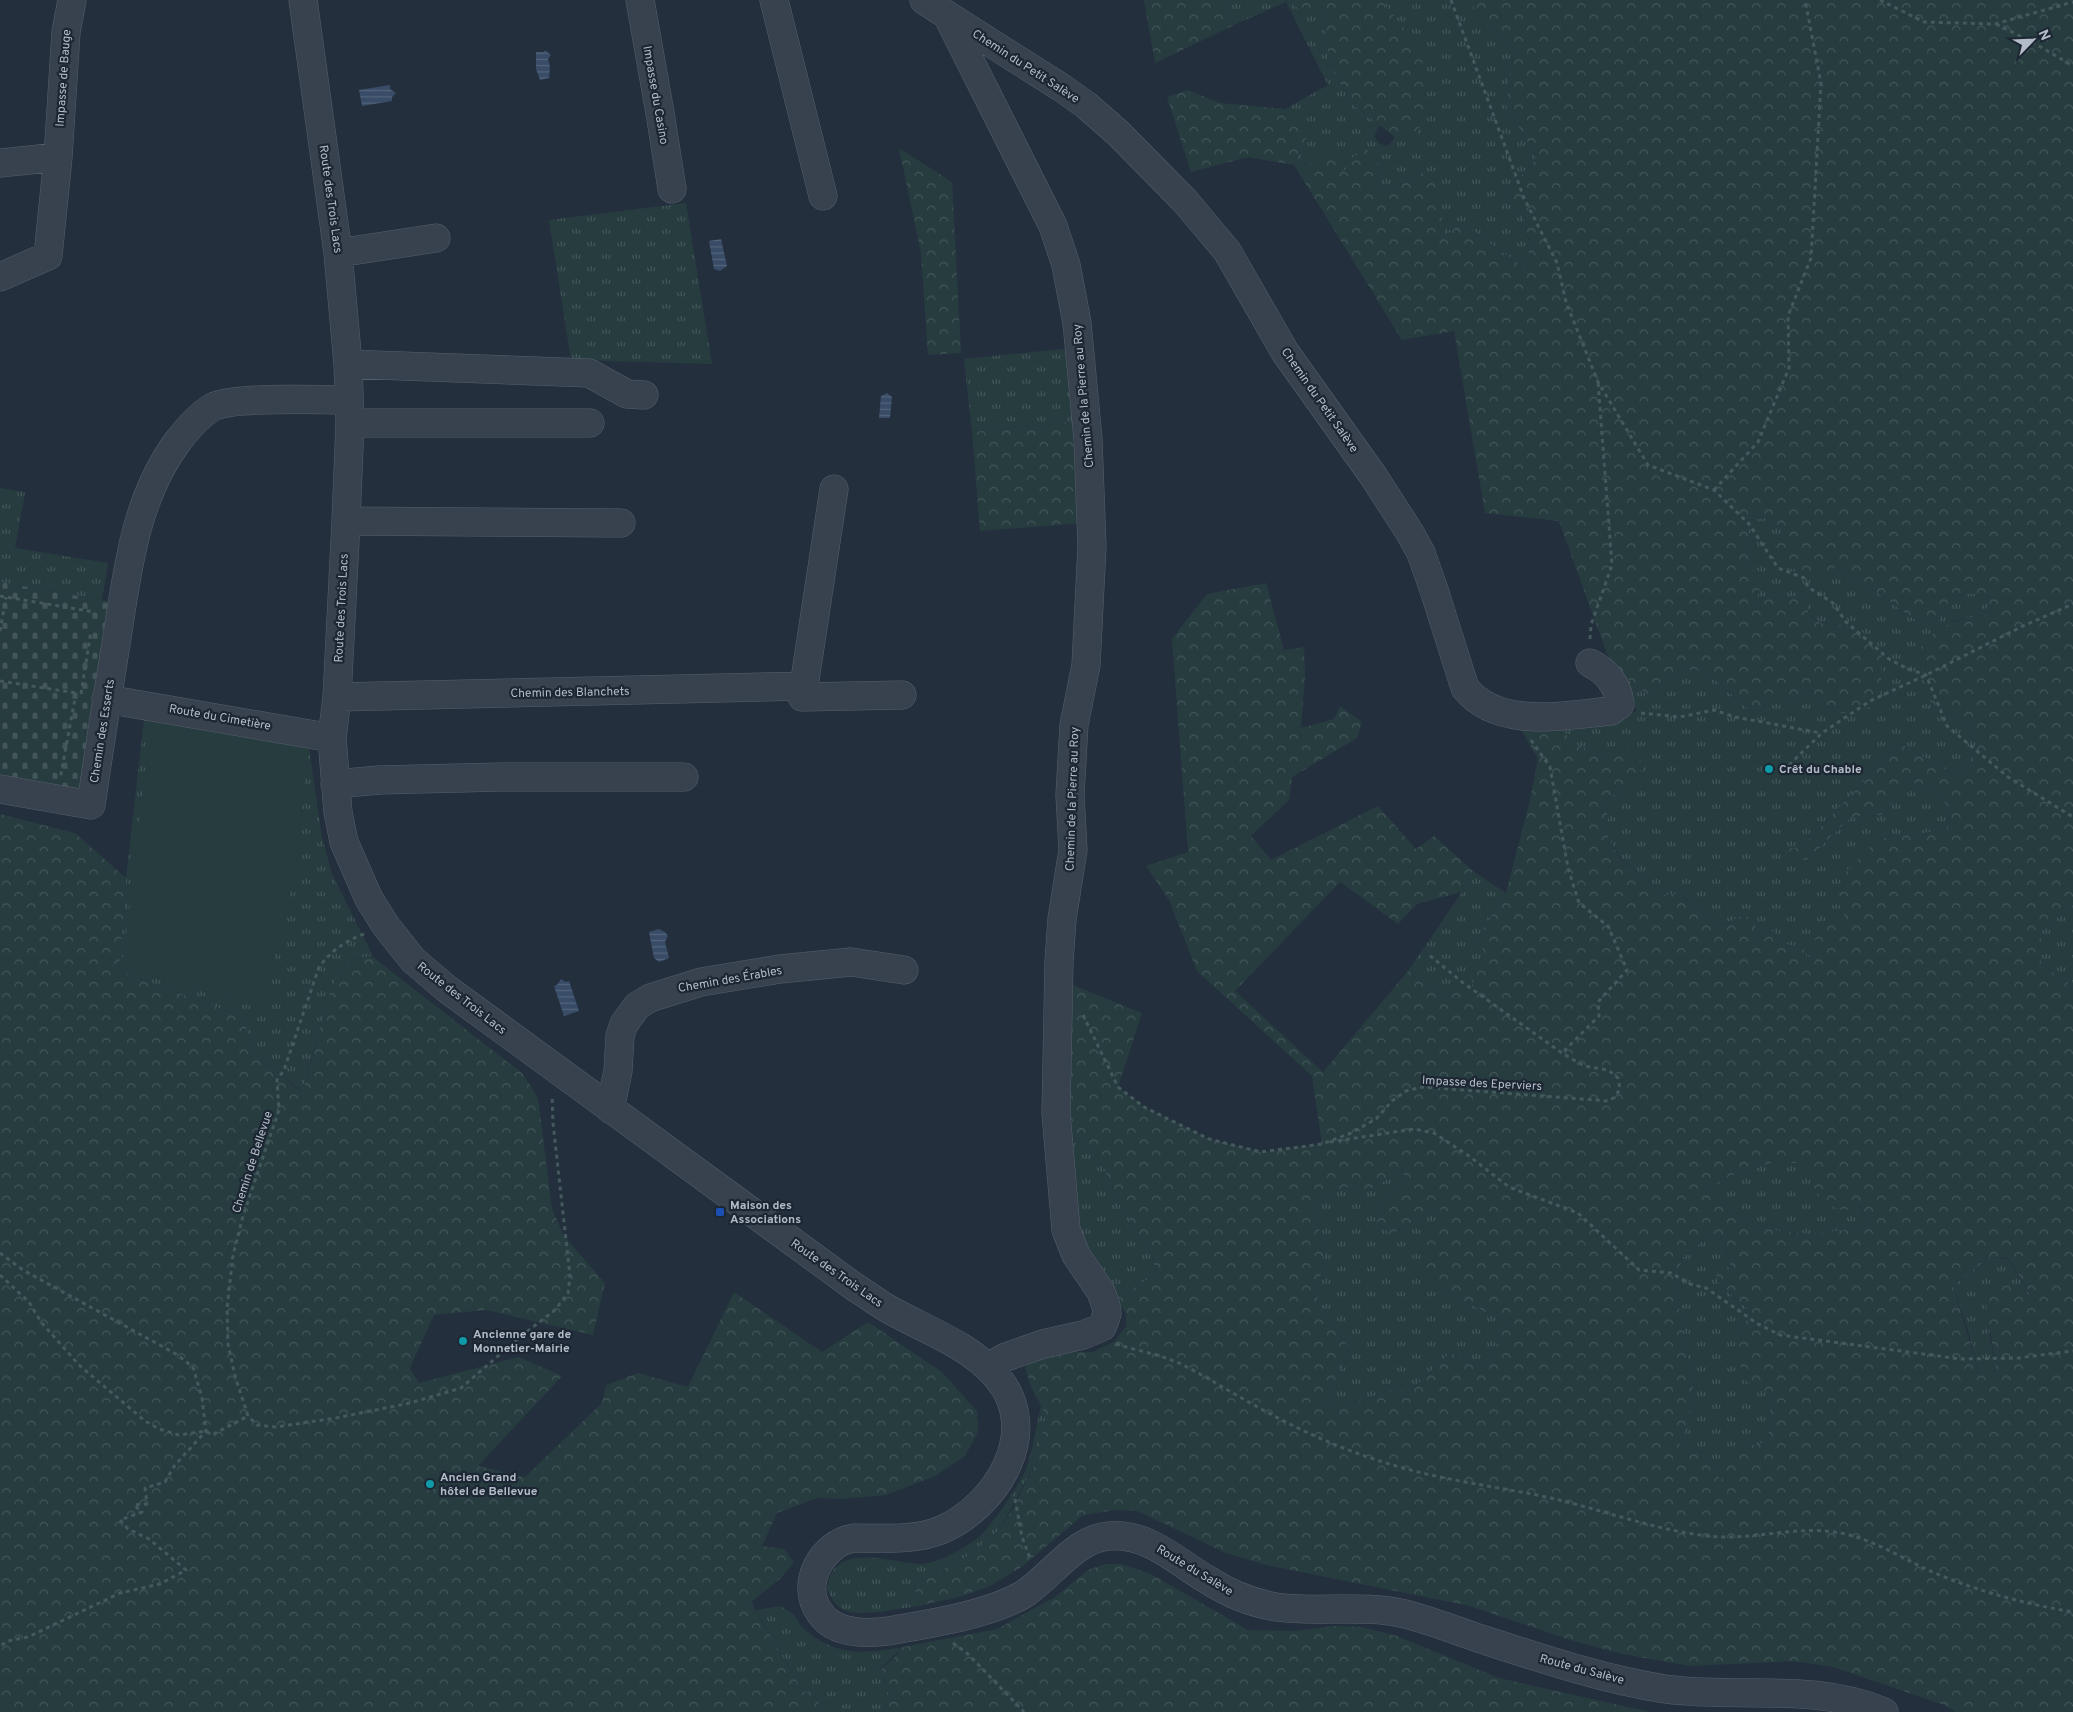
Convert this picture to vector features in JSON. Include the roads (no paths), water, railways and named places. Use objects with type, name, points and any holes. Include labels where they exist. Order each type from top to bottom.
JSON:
[{"type":"street","name":"Impasse de Bauge","points":[[0,277],[48,256],[58,157],[66,32],[72,0]]},
{"type":"street","name":"Route des Trois Lacs","points":[[303,0],[338,253],[348,364],[349,411],[346,521],[337,697],[332,738],[335,784],[344,842],[369,899],[386,926],[413,960],[446,989],[856,1288],[884,1307],[970,1353],[988,1367]]},
{"type":"street","name":"Impasse du Casino","points":[[640,0],[672,189]]},
{"type":"street","points":[[774,0],[823,196]]},
{"type":"street","points":[[924,0],[947,15]]},
{"type":"street","name":"Chemin du Petit Salève","points":[[947,15],[1086,105],[1118,133],[1211,230],[1227,251],[1285,352],[1374,477],[1410,533],[1421,553],[1466,688],[1474,699],[1490,707],[1532,718],[1611,710],[1620,704],[1616,687],[1607,675],[1590,663]]},
{"type":"street","name":"Chemin de la Pierre au Roy","points":[[947,15],[1053,226],[1066,265],[1078,332],[1088,439],[1092,546],[1086,665],[1074,725],[1070,795],[1073,850],[1062,919],[1059,962],[1056,1113],[1066,1230],[1076,1254],[1101,1292],[1106,1306],[1106,1320],[1102,1327],[1083,1335],[1043,1344],[1006,1357],[988,1367]]},
{"type":"street","points":[[0,163],[58,157]]},
{"type":"street","points":[[338,253],[436,238]]},
{"type":"street","points":[[348,364],[589,372],[627,394],[644,395]]},
{"type":"street","name":"Chemin des Esserts","points":[[0,789],[91,805],[128,566],[139,522],[157,476],[173,448],[189,427],[205,412],[217,405],[249,401],[349,411]]},
{"type":"street","points":[[349,411],[590,423]]},
{"type":"street","points":[[834,489],[802,697],[902,695]]},
{"type":"street","points":[[346,521],[621,523]]},
{"type":"street","name":"Chemin des Blanchets","points":[[337,697],[804,686]]},
{"type":"street","name":"Route du Cimetière","points":[[106,699],[332,738]]},
{"type":"street","points":[[335,784],[379,780],[502,777],[684,777]]},
{"type":"street","name":"Chemin des Érables","points":[[610,1109],[618,1071],[620,1036],[624,1024],[637,1006],[650,998],[700,982],[780,969],[851,962],[904,970]]},
{"type":"street","name":"Route du Salève","points":[[988,1367],[1004,1387],[1016,1420],[1015,1444],[1005,1468],[984,1498],[956,1522],[934,1532],[915,1536],[846,1539],[829,1549],[816,1569],[812,1588],[815,1604],[821,1614],[839,1627],[849,1631],[874,1632],[932,1623],[1005,1604],[1025,1593],[1083,1545],[1097,1538],[1123,1536],[1157,1546],[1209,1581],[1231,1593],[1274,1606],[1307,1610],[1376,1609],[1405,1614],[1523,1652],[1628,1681],[1666,1689],[1706,1692],[1817,1694],[1843,1699],[1884,1712]]},
{"type":"water","points":[[545,50],[551,55],[548,59],[550,67],[549,78],[540,80],[536,69],[536,52],[544,52]]},
{"type":"water","points":[[390,85],[390,89],[396,93],[392,97],[392,101],[362,106],[359,90]]},
{"type":"water","points":[[721,239],[727,266],[720,271],[714,269],[709,241]]},
{"type":"water","points":[[887,393],[892,397],[890,418],[879,418],[881,396]]},
{"type":"water","points":[[659,929],[668,936],[665,942],[669,958],[659,962],[654,958],[649,932]]},
{"type":"water","points":[[561,979],[566,982],[569,981],[579,1011],[564,1016],[554,986]]},
{"type":"place","name":"Crêt du Chable","points":[[1769,769]]},
{"type":"place","name":"Maison des Associations","points":[[720,1212]]},
{"type":"place","name":"Ancienne gare de Monnetier-Mairie","points":[[463,1341]]},
{"type":"place","name":"Ancien Grand hôtel de Bellevue","points":[[430,1484]]}]
